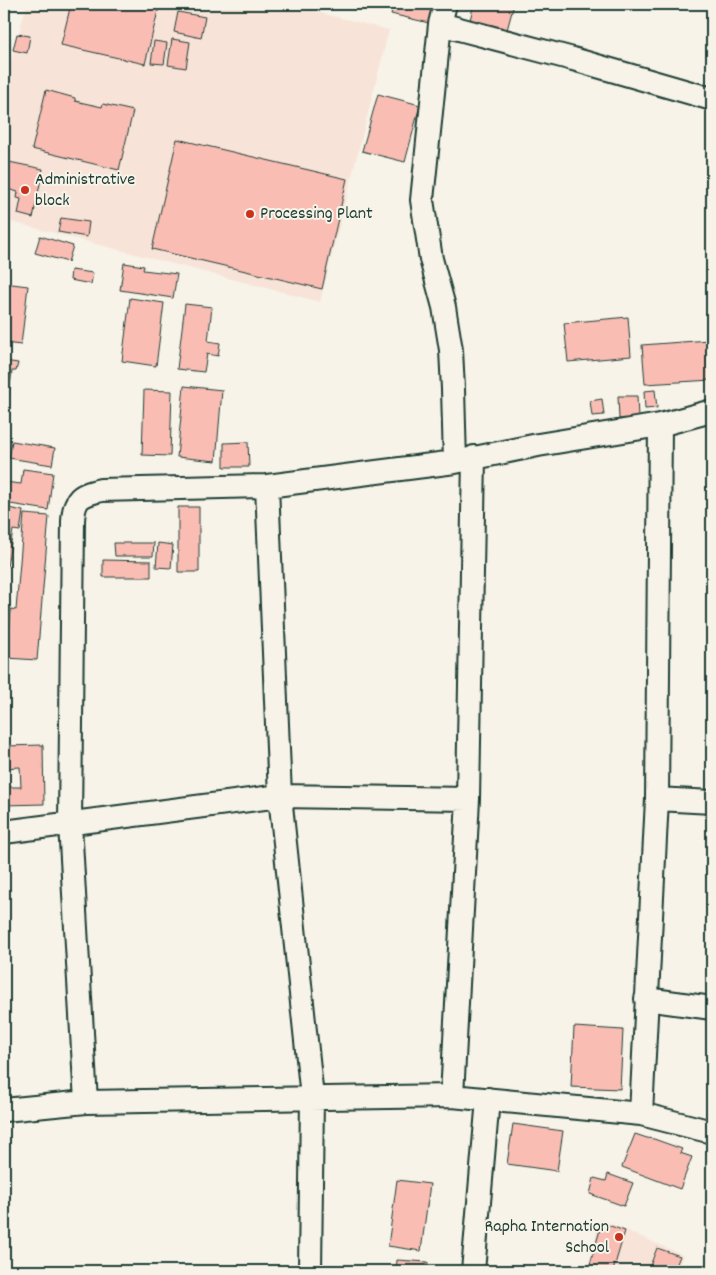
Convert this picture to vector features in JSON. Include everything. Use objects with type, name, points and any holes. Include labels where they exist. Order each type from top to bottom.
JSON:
[{"type":"street","points":[[452,1096],[468,799],[464,460],[454,389],[451,350],[444,308],[431,259],[422,200],[442,14],[574,59],[712,99]]},
{"type":"street","points":[[86,1102],[70,824],[73,521],[75,504],[80,496],[101,490],[266,486],[464,460],[660,425],[712,411]]},
{"type":"street","points":[[641,1114],[657,799],[660,425]]},
{"type":"street","points":[[266,486],[280,796],[312,1097],[310,1271]]},
{"type":"street","points":[[4,832],[280,796],[468,799]]},
{"type":"street","points":[[657,799],[712,802]]},
{"type":"street","points":[[646,999],[712,1008]]},
{"type":"street","points":[[4,1110],[86,1102],[452,1096],[641,1114],[712,1132]]},
{"type":"street","points":[[473,1271],[488,1099]]},
{"type":"shaded area","points":[[27,4],[284,4],[389,30],[320,302],[4,220],[4,86]]},
{"type":"shaded area","name":"Rapha Internation School","points":[[600,1219],[683,1255],[677,1271],[588,1271]]},
{"type":"building","points":[[71,4],[146,4],[159,7],[145,64],[61,45]]},
{"type":"building","points":[[394,4],[405,4],[432,10],[429,23],[391,14]]},
{"type":"building","points":[[474,4],[514,4],[507,30],[470,20]]},
{"type":"building","points":[[178,12],[205,17],[201,38],[174,32]]},
{"type":"building","points":[[17,34],[30,36],[27,53],[13,50]]},
{"type":"building","points":[[172,39],[190,42],[186,68],[168,65]]},
{"type":"building","points":[[154,41],[167,43],[164,64],[151,63]]},
{"type":"building","points":[[46,90],[75,98],[75,101],[102,107],[103,104],[133,111],[119,170],[32,149]]},
{"type":"building","points":[[378,94],[420,105],[405,162],[362,151]]},
{"type":"building","name":"Processing Plant","points":[[177,139],[347,179],[322,289],[152,249]]},
{"type":"building","name":"Administrative block","points":[[4,161],[43,169],[33,218],[18,214],[21,199],[17,198],[18,192],[4,188]]},
{"type":"building","points":[[61,218],[89,222],[87,237],[58,232]]},
{"type":"building","points":[[40,236],[73,246],[68,262],[35,253]]},
{"type":"building","points":[[124,263],[144,266],[143,270],[177,274],[173,298],[120,290]]},
{"type":"building","points":[[71,270],[93,273],[91,284],[70,280]]},
{"type":"building","points":[[4,283],[28,286],[21,345],[4,343]]},
{"type":"building","points":[[130,298],[164,303],[156,366],[122,361]]},
{"type":"building","points":[[185,304],[212,307],[208,341],[220,343],[218,356],[207,354],[204,372],[177,369]]},
{"type":"building","points":[[628,317],[631,356],[568,362],[564,323]]},
{"type":"building","points":[[709,340],[712,380],[645,384],[642,345]]},
{"type":"building","points":[[4,361],[18,363],[16,371],[12,371],[7,410],[10,411],[8,424],[4,423]]},
{"type":"building","points":[[184,386],[222,390],[216,461],[177,457]]},
{"type":"building","points":[[144,390],[172,391],[170,456],[142,455]]},
{"type":"building","points":[[655,390],[657,408],[645,409],[644,391]]},
{"type":"building","points":[[618,396],[637,396],[638,418],[619,419]]},
{"type":"building","points":[[602,399],[604,415],[592,416],[590,401]]},
{"type":"building","points":[[12,441],[55,448],[52,465],[9,458]]},
{"type":"building","points":[[248,442],[249,467],[224,467],[224,443]]},
{"type":"building","points":[[23,469],[53,473],[48,510],[4,503],[4,482],[21,484]]},
{"type":"building","points":[[4,507],[23,511],[20,531],[13,530],[4,585]]},
{"type":"building","points":[[178,507],[199,507],[199,572],[178,572]]},
{"type":"building","points":[[24,514],[49,516],[37,660],[7,658],[11,609],[16,610]]},
{"type":"building","points":[[114,543],[154,543],[153,556],[115,556]]},
{"type":"building","points":[[158,543],[173,545],[171,568],[156,567]]},
{"type":"building","points":[[103,560],[151,561],[151,577],[103,577]]},
{"type":"building","points":[[43,745],[44,804],[4,805],[4,787],[21,787],[20,767],[4,768],[4,746]]},
{"type":"building","points":[[574,1027],[623,1030],[620,1089],[571,1087]]},
{"type":"building","points":[[513,1124],[563,1131],[557,1171],[507,1164]]},
{"type":"building","points":[[635,1134],[682,1149],[680,1153],[692,1157],[680,1189],[622,1167]]},
{"type":"building","points":[[608,1174],[633,1183],[624,1206],[590,1194],[594,1178],[606,1181]]},
{"type":"building","points":[[397,1180],[430,1184],[421,1251],[388,1246]]},
{"type":"building","points":[[602,1223],[625,1231],[613,1271],[588,1271]]},
{"type":"building","points":[[657,1248],[680,1256],[674,1271],[648,1271]]},
{"type":"building","points":[[397,1260],[428,1262],[427,1271],[396,1271]]},
{"type":"place","name":"Administrative block","points":[[25,190]]},
{"type":"place","name":"Processing Plant","points":[[250,214]]},
{"type":"place","name":"Rapha Internation School","points":[[619,1237]]}]
